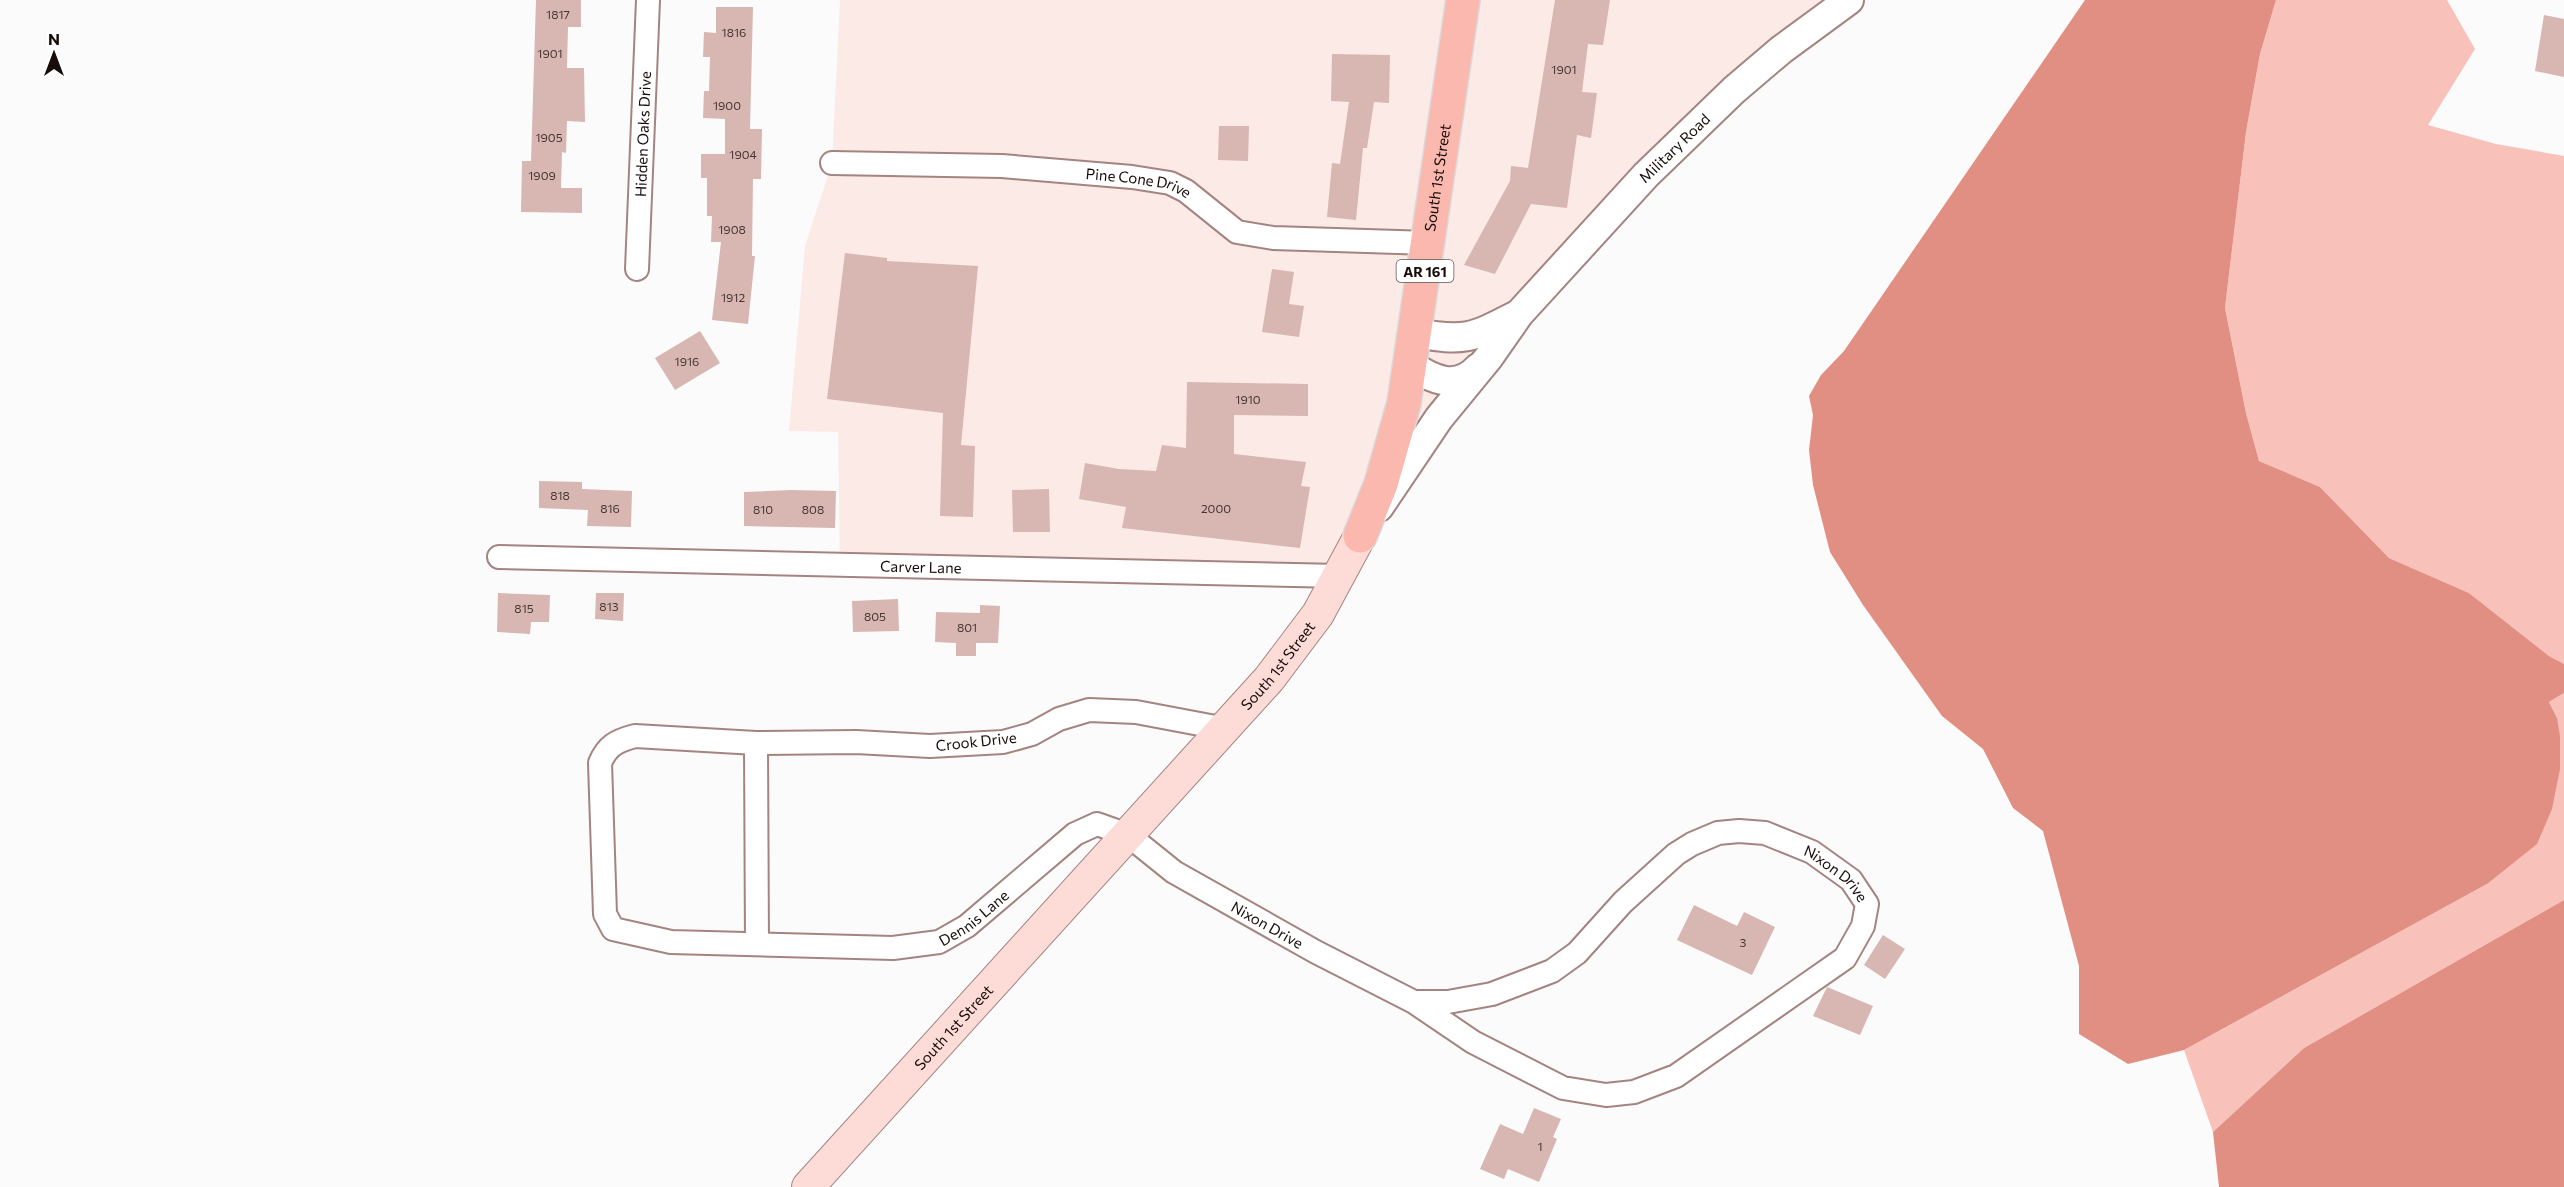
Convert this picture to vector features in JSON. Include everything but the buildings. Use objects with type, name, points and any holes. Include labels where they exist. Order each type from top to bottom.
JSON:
[{"type":"main road","name":"South 1st Street","points":[[808,1187],[1226,729],[1276,670],[1318,614],[1341,576],[1360,536],[1390,454],[1411,365],[1463,0]]},
{"type":"street","name":"Hidden Oaks Drive","points":[[637,269],[648,0]]},
{"type":"street","name":"Military Road","points":[[1360,536],[1439,418],[1489,357],[1519,314],[1685,134],[1773,57],[1849,0]]},
{"type":"street","name":"Pine Cone Drive","points":[[832,163],[1002,166],[1132,177],[1170,183],[1186,191],[1237,232],[1273,238],[1429,243]]},
{"type":"street","name":"Military Road","points":[[1415,333],[1456,339],[1471,337],[1519,314]]},
{"type":"street","name":"Military Road","points":[[1411,365],[1431,379],[1457,381],[1472,375],[1489,357]]},
{"type":"street","name":"Carver Lane","points":[[499,557],[1341,576]]},
{"type":"street","name":"Crook Drive","points":[[756,944],[671,942],[614,929],[605,914],[600,763],[606,750],[619,740],[635,736],[756,743],[856,742],[930,746],[1003,742],[1032,734],[1059,719],[1089,710],[1136,712],[1226,729]]},
{"type":"street","points":[[756,743],[756,944]]},
{"type":"street","name":"Dennis Lane","points":[[756,944],[893,948],[939,942],[967,926],[1075,834],[1097,824],[1128,835]]},
{"type":"street","name":"Nixon Drive","points":[[1128,835],[1174,872],[1316,952],[1414,1002],[1473,1042],[1563,1088],[1606,1095],[1634,1092],[1676,1076],[1845,958],[1863,926],[1867,904],[1851,880],[1802,847],[1765,833],[1739,831],[1718,833],[1676,854],[1623,902],[1577,953],[1552,971],[1492,994],[1448,1002],[1414,1002]]},
{"type":"shaded area","points":[[840,0],[1849,0],[1781,50],[1519,314],[1341,576],[840,565],[838,432],[789,431],[805,246],[832,163]]},
{"type":"shaded area","points":[[2085,0],[2276,0],[2260,54],[2246,132],[2225,308],[2246,413],[2259,461],[2320,487],[2389,558],[2469,593],[2549,656],[2564,664],[2564,693],[2549,702],[2557,718],[2560,736],[2560,769],[2552,809],[2537,844],[2487,884],[2184,1050],[2128,1064],[2079,1034],[2079,966],[2043,831],[2013,808],[1983,749],[1942,716],[1863,605],[1830,552],[1813,485],[1809,450],[1813,415],[1809,396],[1821,375],[1844,351]]},
{"type":"shaded area","points":[[2276,0],[2447,0],[2475,49],[2428,125],[2496,144],[2564,156],[2564,664],[2549,656],[2469,593],[2389,558],[2320,487],[2259,461],[2246,413],[2225,308],[2246,132],[2260,54]]},
{"type":"shaded area","points":[[2564,693],[2564,900],[2304,1048],[2213,1132],[2184,1050],[2487,884],[2557,718],[2549,702]]},
{"type":"shaded area","points":[[2564,900],[2564,1187],[2219,1187],[2213,1132],[2304,1048]]}]
